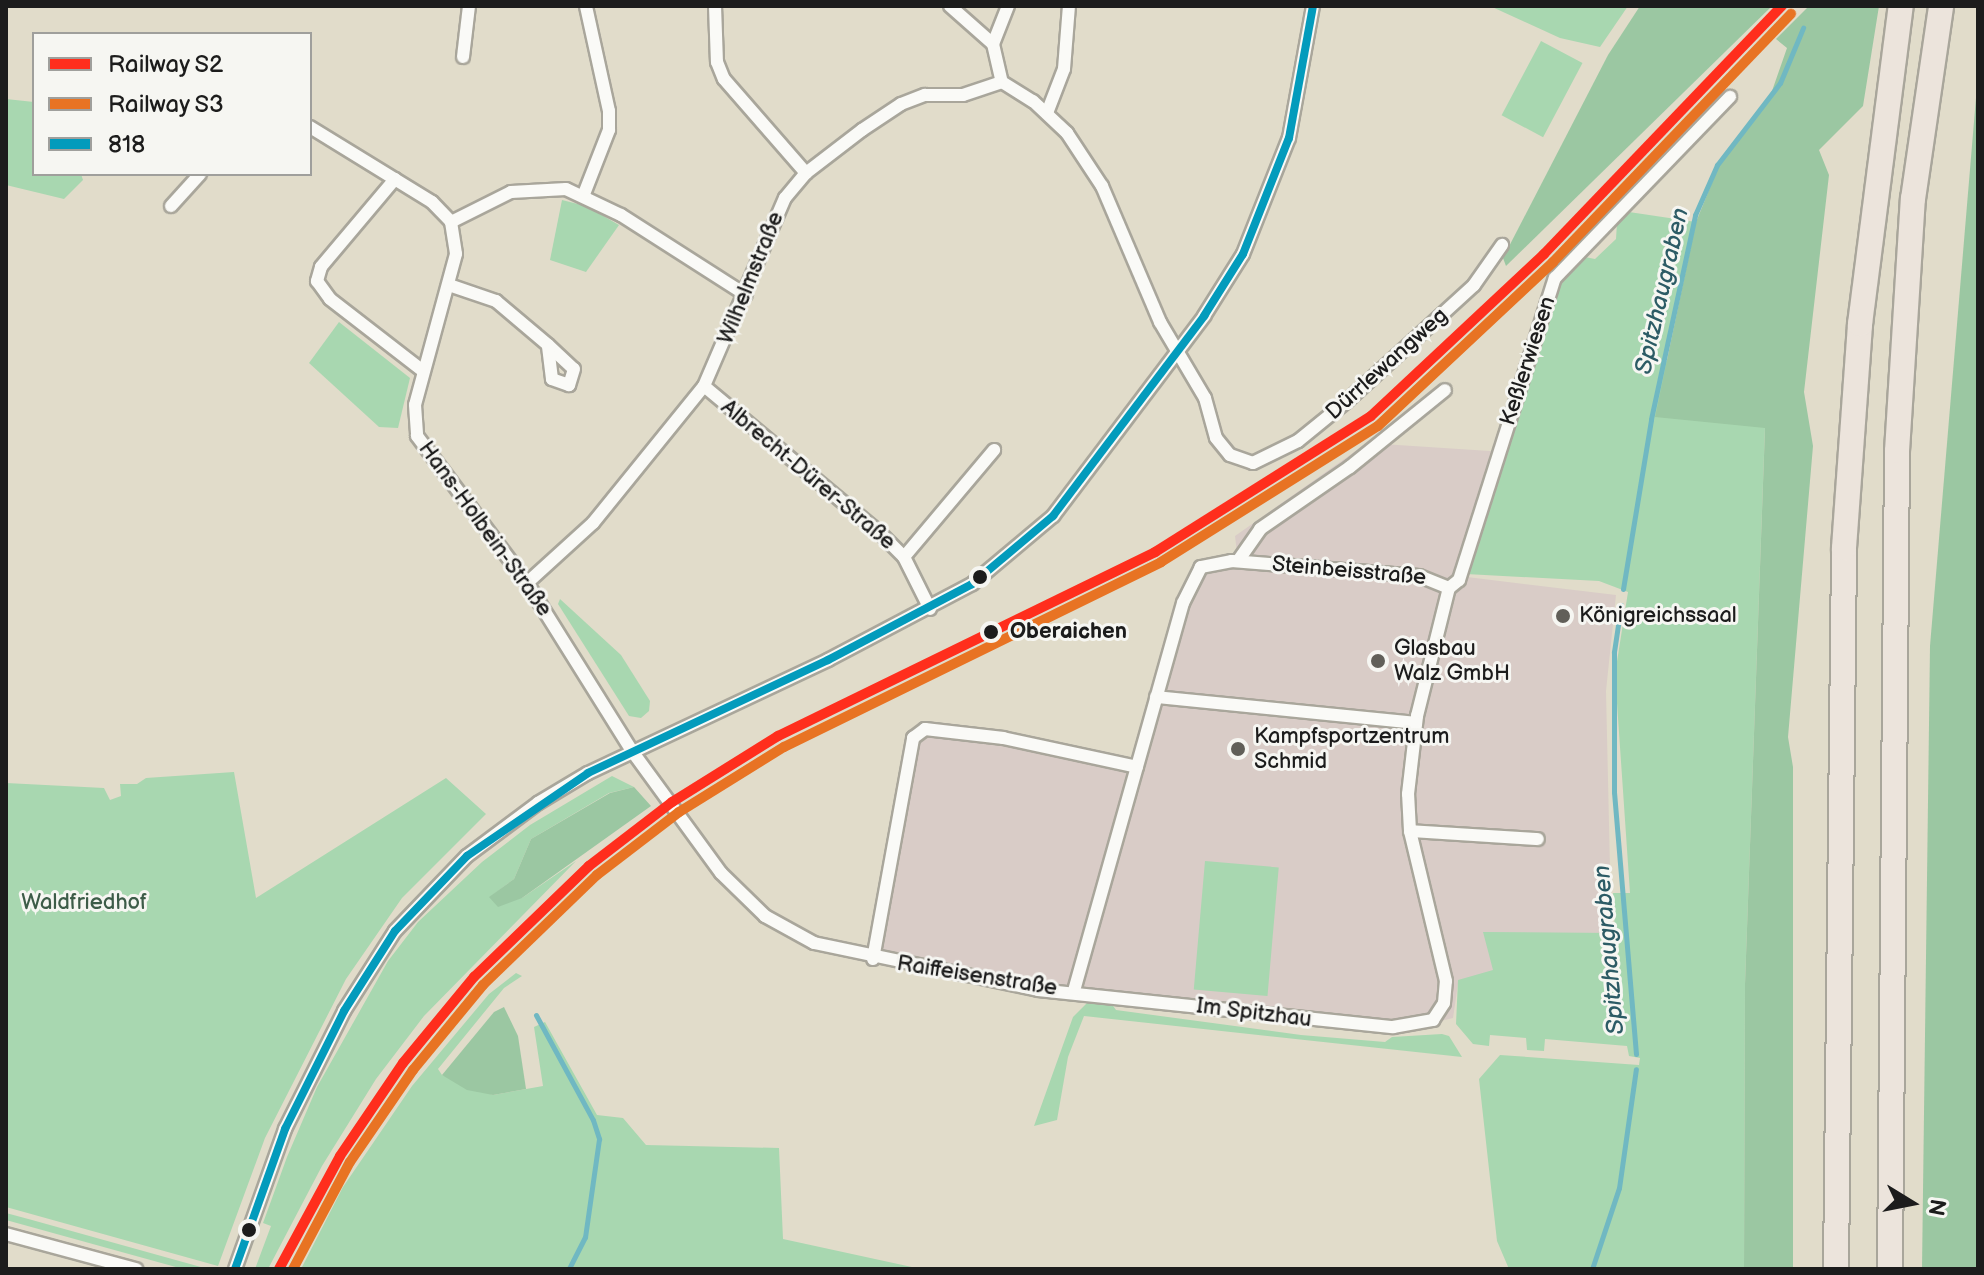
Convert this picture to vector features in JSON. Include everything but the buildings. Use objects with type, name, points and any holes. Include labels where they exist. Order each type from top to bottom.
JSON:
[{"type":"highway","points":[[1836,1269],[1844,548],[1860,324],[1901,6]]},
{"type":"highway","points":[[1890,1269],[1897,451],[1913,199],[1941,6]]},
{"type":"street","points":[[463,57],[469,6]]},
{"type":"street","points":[[584,194],[609,130],[609,111],[586,6]]},
{"type":"street","points":[[715,6],[717,62],[724,79],[806,173]]},
{"type":"street","points":[[950,6],[993,44]]},
{"type":"street","points":[[1008,6],[993,44],[1002,82],[1047,113],[1090,164],[1178,352]]},
{"type":"street","points":[[1047,113],[1064,69],[1069,6]]},
{"type":"street","points":[[235,1269],[285,1129],[344,1011],[395,931],[420,902],[505,825],[557,790],[930,609],[984,575],[1053,516],[1178,352],[1229,278],[1265,210],[1297,108],[1313,6]]},
{"type":"street","name":"Wilhelmstraße","points":[[527,583],[593,523],[704,386],[746,295],[777,211],[806,173],[901,104],[925,95],[963,95],[1002,82]]},
{"type":"street","name":"Keßlerwiesen","points":[[1449,588],[1459,580],[1555,278],[1730,97]]},
{"type":"street","points":[[312,128],[432,202],[451,222],[511,192],[537,187],[584,194],[746,295]]},
{"type":"street","points":[[171,206],[198,176]]},
{"type":"street","points":[[395,179],[321,267],[317,281],[340,308],[423,371]]},
{"type":"street","name":"Hans-Holbein-Straße","points":[[451,222],[457,241],[449,285],[415,405],[417,436],[527,583],[632,751]]},
{"type":"street","name":"Dürrlewangweg","points":[[1178,352],[1205,398],[1222,448],[1230,455],[1261,462],[1346,402],[1474,285],[1502,245]]},
{"type":"street","points":[[449,285],[496,301],[548,345]]},
{"type":"street","name":"Albrecht-Dürer-Straße","points":[[704,386],[904,557],[930,609]]},
{"type":"street","points":[[1238,561],[1260,529],[1350,467],[1445,390]]},
{"type":"street","points":[[904,557],[994,450]]},
{"type":"street","name":"Steinbeisstraße","points":[[1238,561],[1433,577],[1449,588],[1416,723],[1408,794],[1410,831],[1446,981],[1444,1003],[1433,1020]]},
{"type":"street","name":"Raiffeisenstraße","points":[[632,751],[742,897],[814,943],[873,959],[1038,990],[1074,991],[1156,697],[1194,575],[1211,562],[1238,561]]},
{"type":"street","points":[[1156,697],[1416,723]]},
{"type":"street","points":[[873,959],[913,738],[925,729],[1003,738],[1137,767]]},
{"type":"street","points":[[1410,831],[1538,839]]},
{"type":"street","name":"Im Spitzhau","points":[[1074,991],[1393,1027],[1433,1020]]},
{"type":"street","points":[[6,1234],[136,1269]]},
{"type":"shaded area","points":[[1367,443],[1505,452],[1467,577],[1616,595],[1606,691],[1613,1001],[1458,984],[1453,1018],[1424,1025],[1074,991],[873,959],[913,738],[925,729],[1137,767],[1194,575],[1238,561],[1235,536]]},
{"type":"green space","points":[[1490,6],[1628,6],[1600,47],[1560,38]]},
{"type":"green space","points":[[1640,6],[1772,6],[1506,266],[1503,258],[1608,55]]},
{"type":"green space","points":[[1809,6],[1879,6],[1863,106],[1819,150],[1829,175],[1804,392],[1813,446],[1788,737],[1793,767],[1793,1269],[1744,1269],[1745,984],[1765,428],[1655,417],[1696,222],[1718,168],[1772,91],[1787,48],[1776,39]]},
{"type":"green space","points":[[1541,41],[1582,63],[1543,137],[1502,115]]},
{"type":"green space","points":[[1978,74],[1978,1269],[1922,1269],[1930,646]]},
{"type":"green space","points":[[6,99],[32,102],[32,176],[82,176],[83,180],[64,199],[6,185]]},
{"type":"green space","points":[[562,200],[586,206],[619,225],[586,272],[550,260]]},
{"type":"green space","points":[[1629,212],[1696,222],[1665,360],[1765,427],[1745,984],[1744,1269],[1509,1269],[1497,1241],[1479,1079],[1500,1055],[1639,1065],[1640,1058],[1629,1056],[1627,1046],[1545,1039],[1544,1051],[1527,1050],[1526,1038],[1490,1035],[1489,1046],[1473,1044],[1456,1024],[1458,980],[1493,970],[1483,932],[1615,933],[1613,893],[1630,893],[1615,674],[1628,592],[1599,581],[1466,574],[1561,284],[1580,256],[1595,259],[1616,239],[1617,223]]},
{"type":"green space","points":[[339,322],[410,378],[398,428],[379,427],[309,363]]},
{"type":"green space","points":[[560,599],[621,655],[650,701],[649,711],[641,718],[629,716],[558,604]]},
{"type":"green space","name":"Waldfriedhof","points":[[234,772],[256,898],[446,778],[486,814],[402,898],[346,979],[265,1138],[218,1266],[6,1207],[6,783],[104,788],[110,800],[121,796],[120,784],[137,784],[146,778]]},
{"type":"green space","points":[[612,776],[634,787],[609,793],[531,839],[514,879],[490,897],[522,898],[576,861],[424,1016],[376,1079],[322,1166],[268,1269],[255,1269],[271,1226],[263,1223],[317,1087],[388,961],[418,922],[482,862],[530,825]]},
{"type":"green space","points":[[634,787],[651,806],[522,898],[498,907],[489,897],[514,879],[531,839],[610,793]]},
{"type":"green space","points":[[1205,861],[1279,867],[1267,996],[1194,990]]},
{"type":"green space","points":[[516,973],[522,976],[504,988],[438,1069],[442,1075],[493,1095],[543,1086],[534,1027],[545,1022],[597,1115],[623,1118],[646,1145],[779,1148],[783,1239],[921,1269],[301,1269],[343,1187],[412,1086],[489,994]]},
{"type":"green space","points":[[1090,1000],[1111,1003],[1116,1010],[1301,1035],[1385,1042],[1392,1037],[1442,1034],[1449,1036],[1462,1057],[1084,1016],[1068,1057],[1057,1120],[1034,1126],[1073,1017]]},
{"type":"green space","points":[[504,1007],[518,1036],[526,1089],[493,1095],[467,1090],[442,1075],[494,1012]]},
{"type":"green space","points":[[6,1213],[208,1269],[183,1269],[6,1220]]},
{"type":"waterway","name":"Spitzhaugraben","points":[[1623,589],[1651,419],[1695,215],[1717,165],[1780,83],[1803,28]]},
{"type":"waterway","name":"Spitzhaugraben","points":[[1621,605],[1614,652],[1614,792],[1636,1054]]},
{"type":"waterway","points":[[536,1015],[593,1120],[599,1139],[585,1237],[569,1269]]},
{"type":"waterway","name":"Spitzhaugraben","points":[[1592,1269],[1619,1188],[1636,1069]]},
{"type":"rail line","name":"S2","points":[[279,1269],[340,1156],[403,1063],[474,977],[589,866],[672,802],[778,736],[1155,552],[1371,416],[1544,254],[1782,6]]},
{"type":"rail line","name":"S3","points":[[293,1269],[350,1162],[413,1070],[483,985],[597,875],[679,812],[784,747],[1161,562],[1378,426],[1553,262],[1791,14]]},
{"type":"transit line","name":"818","points":[[235,1269],[285,1129],[344,1011],[395,931],[467,856],[588,773],[828,660],[972,584],[1053,516],[1204,316],[1243,254],[1289,138],[1313,6]]},
{"type":"place","name":"Königreichssaal","points":[[1563,616]]},
{"type":"place","name":"Oberaichen","points":[[991,632]]},
{"type":"place","name":"Glasbau Walz GmbH","points":[[1378,661]]},
{"type":"place","name":"Kampfsportzentrum Schmid","points":[[1238,749]]}]
